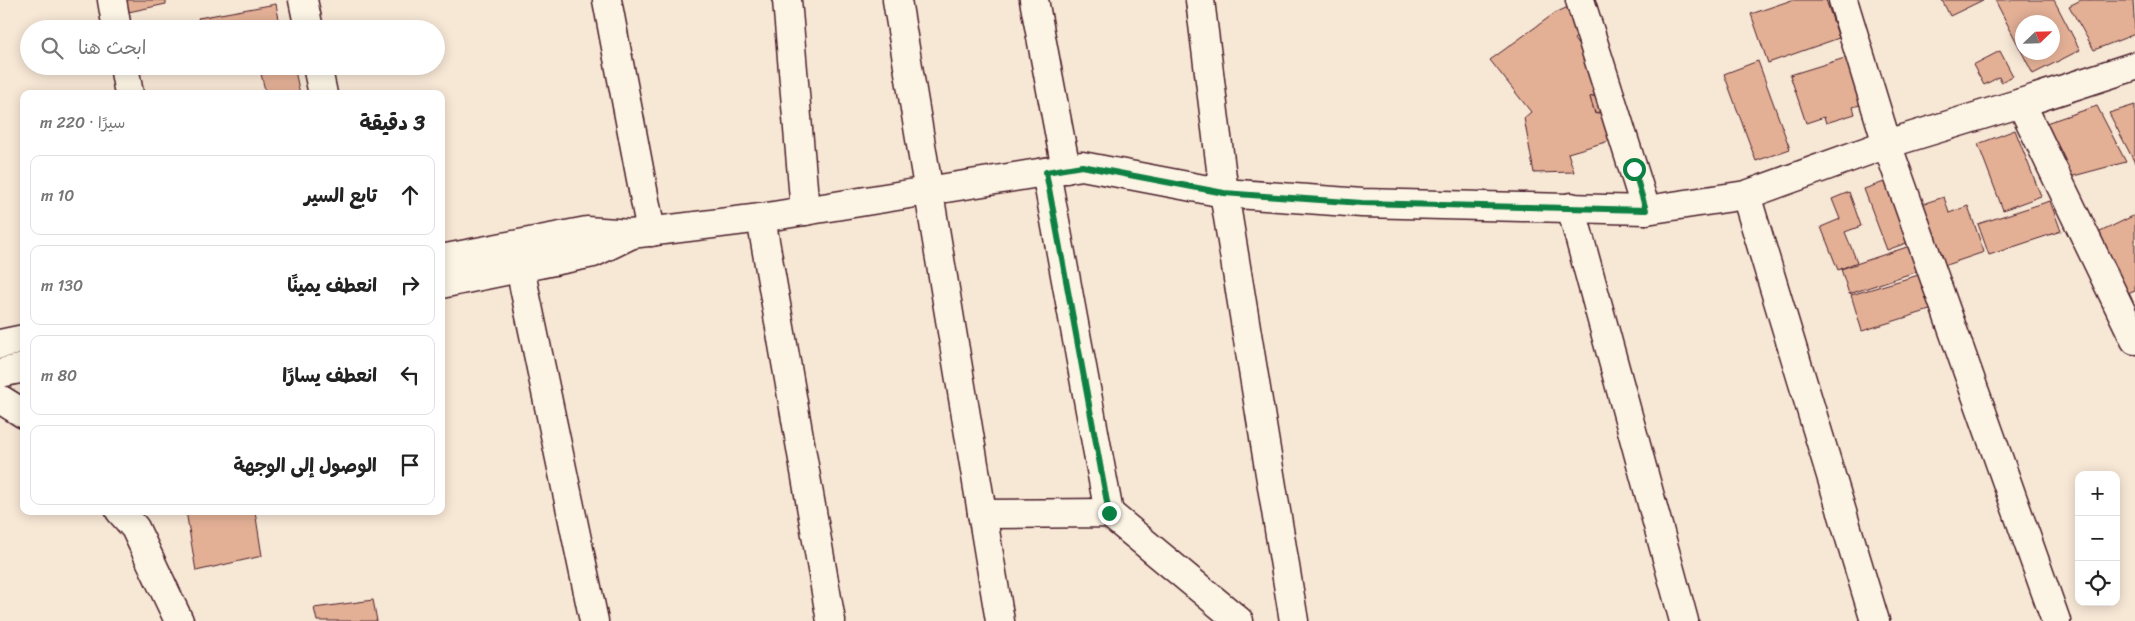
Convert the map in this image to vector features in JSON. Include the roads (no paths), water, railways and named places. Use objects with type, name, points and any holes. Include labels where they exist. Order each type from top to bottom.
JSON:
[{"type":"street","points":[[112,0],[115,20]]},
{"type":"street","points":[[303,0],[307,20]]},
{"type":"street","points":[[607,0],[641,233]]},
{"type":"street","points":[[787,0],[805,211]]},
{"type":"street","points":[[897,0],[1000,621]]},
{"type":"street","points":[[1034,0],[1056,170],[1109,513]]},
{"type":"street","points":[[1200,0],[1224,193],[1294,621]]},
{"type":"street","points":[[1580,0],[1646,210]]},
{"type":"street","points":[[1843,0],[1887,144],[2056,621]]},
{"type":"street","points":[[445,258],[587,231],[641,233],[761,218],[1082,166],[1224,193],[1362,203],[1646,210],[1746,194],[1887,144],[2022,103],[2132,73]]},
{"type":"street","points":[[126,75],[128,90]]},
{"type":"street","points":[[319,75],[322,90]]},
{"type":"street","points":[[2022,103],[2135,340]]},
{"type":"street","points":[[1746,194],[1875,621]]},
{"type":"street","points":[[1571,207],[1684,621]]},
{"type":"street","points":[[761,218],[831,621]]},
{"type":"street","points":[[445,283],[593,253],[641,233]]},
{"type":"street","points":[[520,268],[594,621]]},
{"type":"street","points":[[0,344],[20,341]]},
{"type":"street","points":[[0,373],[20,369]]},
{"type":"street","points":[[0,398],[20,411]]},
{"type":"street","points":[[982,514],[1109,513],[1239,621]]},
{"type":"street","points":[[124,515],[135,528],[179,621]]}]
